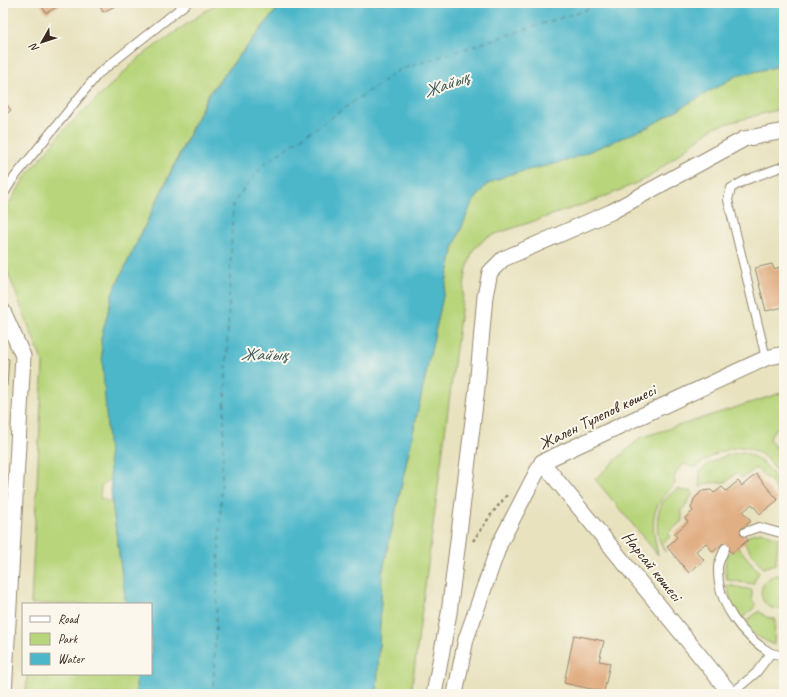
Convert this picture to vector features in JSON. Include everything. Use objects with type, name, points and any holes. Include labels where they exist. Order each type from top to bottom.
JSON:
[{"type":"street","points":[[434,694],[449,613],[477,388],[485,296],[490,272],[503,259],[611,212],[744,139],[784,131]]},
{"type":"street","points":[[3,311],[23,356],[4,694]]},
{"type":"street","name":"Жален Тулепов көшесі","points":[[455,694],[466,639],[500,543],[542,462],[766,358],[784,354]]},
{"type":"street","name":"Нарсай көшесі","points":[[542,462],[731,694]]},
{"type":"lane","points":[[3,195],[13,179],[98,74],[186,3]]},
{"type":"lane","points":[[766,358],[728,200],[731,188],[746,180],[784,166]]},
{"type":"lane","points":[[745,532],[759,527],[784,534]]},
{"type":"lane","points":[[725,548],[718,567],[721,590],[729,610],[742,630],[756,644],[771,653],[784,656]]},
{"type":"lane","points":[[731,694],[756,673],[771,653]]},
{"type":"path","points":[[471,546],[493,512],[512,490]]},
{"type":"green space","points":[[217,3],[282,3],[208,94],[113,292],[101,339],[111,478],[101,486],[100,498],[112,503],[126,603],[31,603],[43,363],[3,260],[3,214],[26,176],[63,131],[141,56]]},
{"type":"green space","points":[[784,65],[784,108],[714,127],[648,178],[602,198],[487,237],[473,250],[466,272],[411,694],[377,694],[382,574],[454,246],[471,205],[486,185],[507,175],[566,161],[648,127],[736,76]]},
{"type":"green space","points":[[784,392],[784,427],[778,427],[772,433],[770,440],[775,447],[784,448],[784,493],[779,476],[774,468],[768,460],[752,449],[743,447],[723,451],[709,458],[695,468],[684,464],[676,472],[674,478],[675,484],[660,501],[656,508],[653,524],[658,555],[595,479],[640,438]]},
{"type":"green space","points":[[744,452],[764,464],[769,469],[776,481],[780,497],[771,481],[756,468],[742,478],[736,473],[726,482],[709,483],[700,487],[699,472],[709,464],[731,454]]},
{"type":"green space","points":[[677,489],[691,491],[693,493],[682,511],[682,521],[668,533],[671,536],[663,543],[665,552],[658,535],[658,515],[663,502]]},
{"type":"green space","points":[[761,532],[778,538],[776,564],[763,568],[742,540],[752,534]]},
{"type":"green space","points":[[736,545],[759,572],[753,584],[727,580],[725,565],[727,557]]},
{"type":"green space","points":[[777,575],[784,577],[784,608],[776,609],[769,607],[764,602],[761,590],[769,578]]},
{"type":"green space","points":[[727,585],[752,590],[752,599],[756,606],[741,619],[733,607]]},
{"type":"green space","points":[[759,611],[766,617],[775,619],[774,645],[755,635],[744,623]]},
{"type":"green space","points":[[27,675],[135,675],[137,694],[26,694]]},
{"type":"water","name":"Жайық","points":[[282,3],[784,3],[784,65],[736,76],[648,127],[566,161],[507,175],[486,185],[471,205],[454,246],[382,574],[377,694],[137,694],[135,675],[152,675],[152,603],[126,603],[112,503],[101,339],[113,292],[209,94]]},
{"type":"building","points":[[40,3],[64,3],[46,13]]},
{"type":"building","points":[[98,3],[121,3],[103,12]]},
{"type":"building","points":[[3,100],[11,110],[3,117]]},
{"type":"building","points":[[772,264],[774,269],[783,266],[784,307],[766,311],[755,268]]},
{"type":"building","points":[[3,358],[9,359],[7,386],[3,385]]},
{"type":"building","points":[[756,474],[778,500],[760,514],[752,504],[743,512],[751,521],[740,530],[748,540],[732,553],[723,543],[713,552],[706,543],[696,551],[704,560],[689,573],[667,547],[677,537],[674,534],[688,522],[685,518],[693,511],[691,508],[694,499],[702,491],[711,490],[714,493],[722,487],[726,491],[738,481],[742,486]]},
{"type":"building","points":[[574,635],[604,641],[599,661],[610,663],[604,692],[564,683]]},
{"type":"ferry route","points":[[213,694],[233,203],[264,164],[399,70],[607,3]]}]
